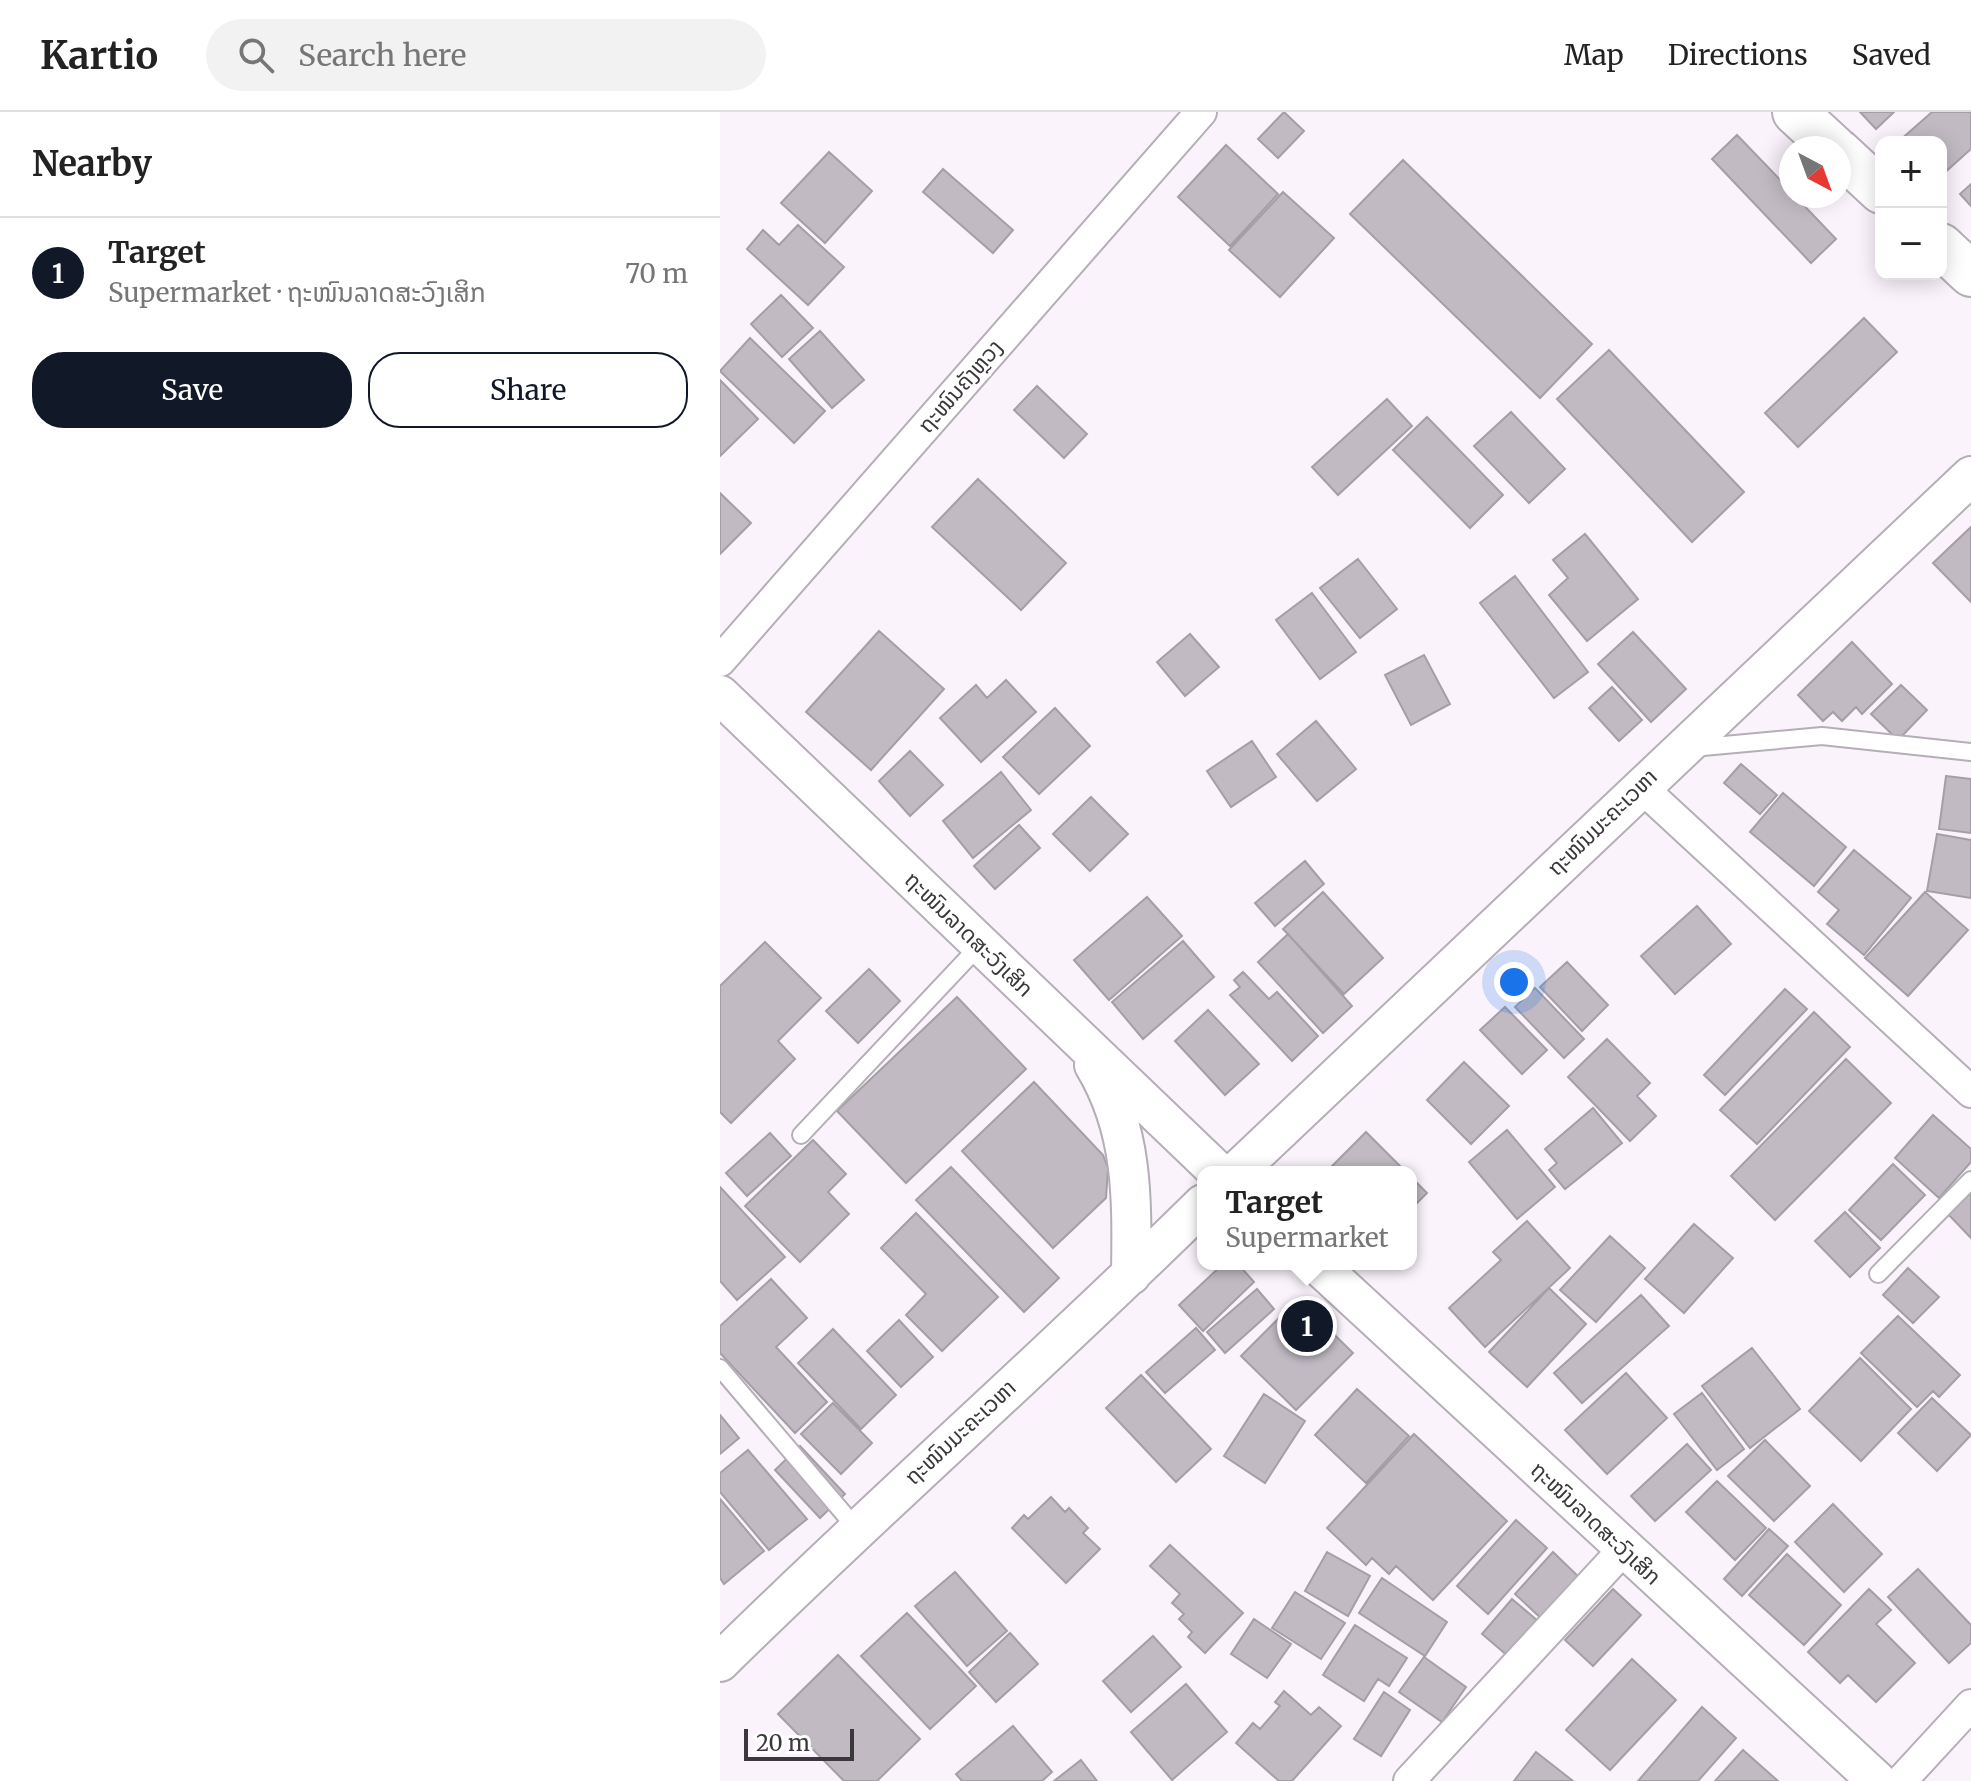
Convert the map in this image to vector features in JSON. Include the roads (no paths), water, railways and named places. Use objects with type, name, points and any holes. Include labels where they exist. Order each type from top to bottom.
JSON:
[{"type":"main road","points":[[1795,112],[1821,136]]},
{"type":"main road","points":[[1851,163],[1875,185]]},
{"type":"main road","points":[[1947,252],[1971,274]]},
{"type":"street","name":"ຖະໜົນຄັງຫຼວງ","points":[[720,661],[1201,112]]},
{"type":"street","name":"ຖະໜົນມະຄະເວຫາ","points":[[1242,1166],[1679,749],[1971,476]]},
{"type":"street","name":"ຖະໜົນລາດສະວົງເສິກ","points":[[720,695],[1212,1166]]},
{"type":"street","points":[[1640,786],[1971,1092]]},
{"type":"street","points":[[1077,1039],[1105,1083],[1128,1154],[1132,1186],[1131,1275]]},
{"type":"street","name":"ຖະໜົນມະຄະເວຫາ","points":[[720,1662],[856,1528],[1131,1275],[1197,1210]]},
{"type":"street","name":"ຖະໜົນລາດສະວົງເສິກ","points":[[1323,1270],[1877,1781]]},
{"type":"street","points":[[1409,1781],[1624,1549]]},
{"type":"street","points":[[1901,1781],[1971,1705]]},
{"type":"lane","points":[[1679,749],[1822,736],[1971,752]]},
{"type":"lane","points":[[801,1135],[980,945]]},
{"type":"lane","points":[[1878,1274],[1971,1180]]},
{"type":"lane","points":[[720,1368],[856,1528]]},
{"type":"place","name":"Target","points":[[1307,1326]]}]
